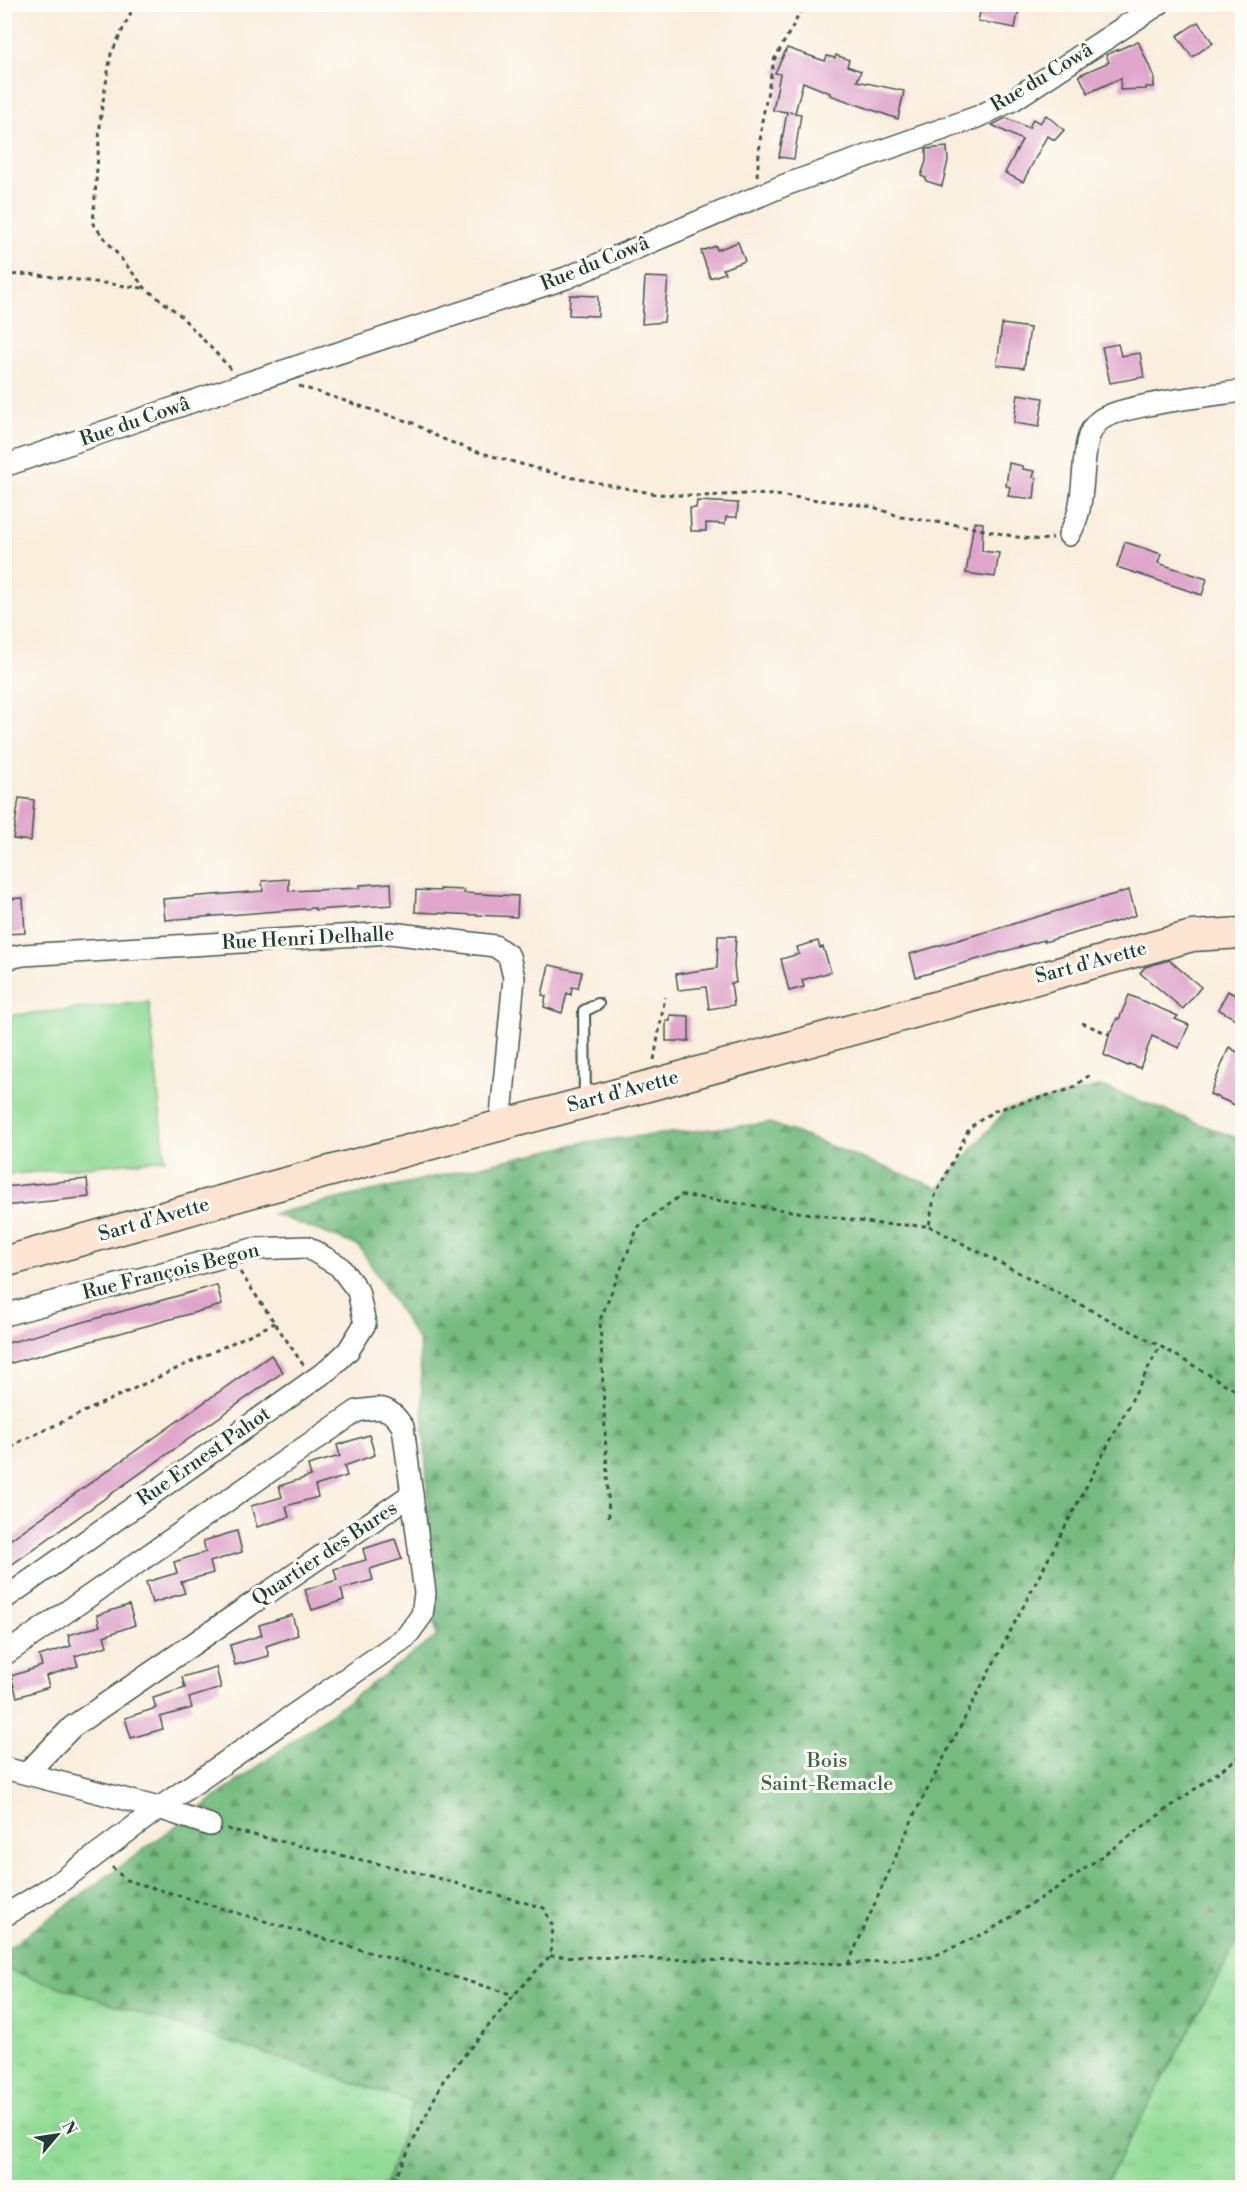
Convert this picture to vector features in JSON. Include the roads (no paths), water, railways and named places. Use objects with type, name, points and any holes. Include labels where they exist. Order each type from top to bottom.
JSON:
[{"type":"street","name":"Rue du Cowâ","points":[[4,466],[566,278],[756,197],[986,113],[1013,100],[1159,4]]},
{"type":"street","points":[[1069,535],[1076,523],[1081,501],[1086,449],[1092,429],[1100,420],[1125,411],[1162,403],[1242,391]]},
{"type":"street","name":"Rue Henri Delhalle","points":[[4,959],[23,955],[391,933],[495,946],[509,956],[514,978],[500,1126]]},
{"type":"street","name":"Sart d'Avette","points":[[4,1262],[1191,936],[1242,933]]},
{"type":"street","name":"Rue François Begon","points":[[4,1315],[253,1249],[307,1247],[339,1266],[358,1291]]},
{"type":"street","name":"Rue Ernest Pahot","points":[[4,1599],[314,1380],[348,1350],[365,1324],[358,1291]]},
{"type":"street","name":"Quartier des Bures","points":[[4,1655],[357,1411],[381,1407],[394,1413],[403,1427],[412,1494],[72,1727],[27,1773]]},
{"type":"street","points":[[8,1915],[100,1854],[159,1808],[406,1637],[422,1616],[425,1593],[412,1494]]},
{"type":"street","points":[[4,1768],[159,1808],[210,1825]]},
{"type":"lane","points":[[585,1101],[584,1011],[598,1004]]},
{"type":"park label","name":"Bois Saint-Remacle","points":[[827,1772]]}]
